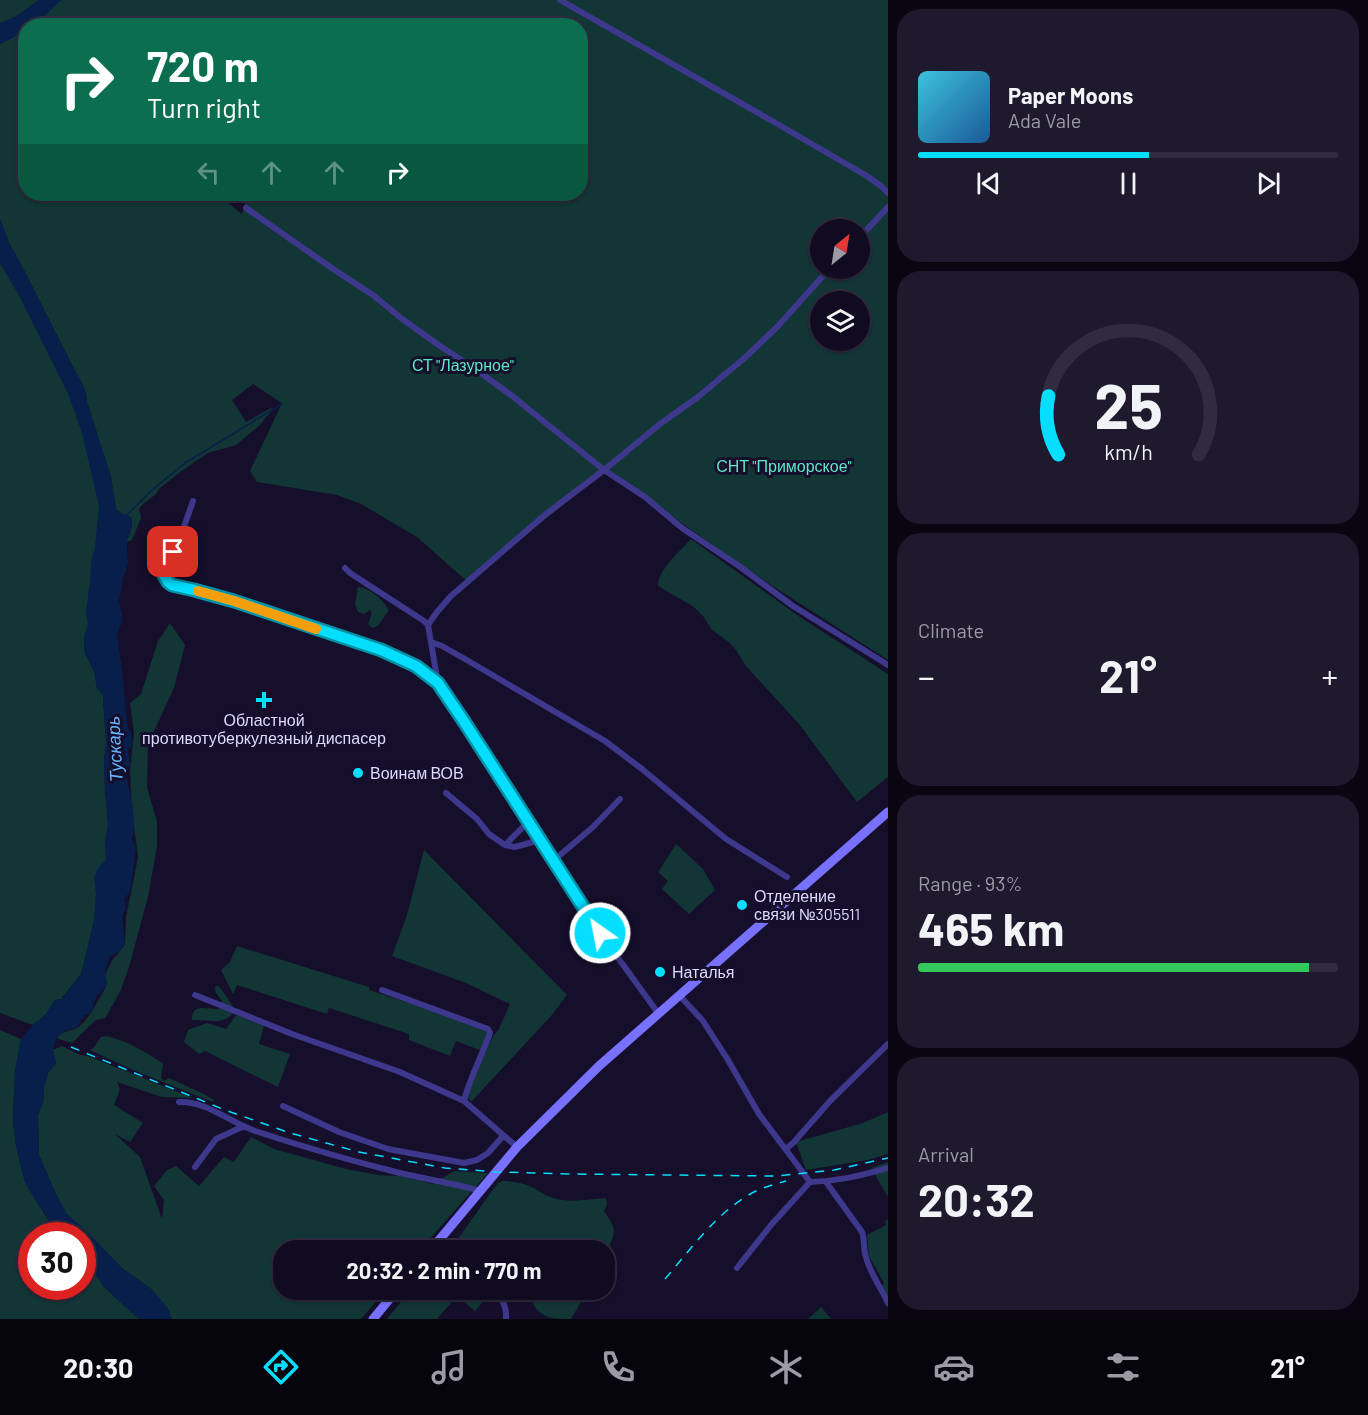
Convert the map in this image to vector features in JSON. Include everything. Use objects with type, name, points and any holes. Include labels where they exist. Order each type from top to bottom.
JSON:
[{"type":"main road","points":[[442,1240],[517,1147],[592,1072],[888,812]]},
{"type":"main road","points":[[373,1319],[389,1300]]},
{"type":"street","points":[[560,0],[774,122],[874,181],[888,193]]},
{"type":"street","points":[[870,226],[888,207]]},
{"type":"street","points":[[246,208],[373,295],[404,321],[502,388],[604,470],[645,497],[682,528],[793,606],[888,665]]},
{"type":"street","points":[[428,625],[452,596],[546,514],[656,427],[698,397],[748,355],[820,279]]},
{"type":"street","points":[[193,501],[179,541],[166,563],[164,575],[168,582],[178,587],[234,601],[381,650],[416,666],[438,683],[600,933],[658,1013]]},
{"type":"street","points":[[345,568],[428,625],[438,683]]},
{"type":"street","points":[[431,642],[450,650],[605,741],[726,839],[787,877]]},
{"type":"street","points":[[446,793],[477,819],[489,834],[504,845],[515,847],[540,840]]},
{"type":"street","points":[[553,861],[593,827],[620,799]]},
{"type":"street","points":[[504,845],[528,822]]},
{"type":"street","points":[[382,990],[488,1029],[490,1033],[487,1043],[467,1087],[464,1101]]},
{"type":"street","points":[[195,995],[292,1034],[400,1072],[464,1101],[517,1147]]},
{"type":"street","points":[[679,995],[703,1021],[728,1059],[759,1114],[810,1182]]},
{"type":"street","points":[[786,1149],[830,1101],[888,1044]]},
{"type":"street","points":[[178,1102],[193,1102],[244,1126],[345,1158],[481,1191]]},
{"type":"street","points":[[284,1106],[339,1132],[388,1149],[464,1163],[477,1160],[488,1153],[503,1136]]},
{"type":"street","points":[[195,1167],[216,1139],[244,1126]]},
{"type":"street","points":[[737,1268],[771,1225],[810,1182],[855,1177],[888,1168]]},
{"type":"street","points":[[826,1182],[862,1232],[867,1261],[888,1303]]},
{"type":"street","points":[[502,1300],[506,1319]]},
{"type":"green space","points":[[0,0],[39,0],[15,17],[0,23]]},
{"type":"green space","name":"СТ \"Лазурное\"","points":[[61,0],[888,0],[888,660],[771,585],[608,469],[503,553],[470,584],[417,537],[361,504],[337,495],[257,482],[250,471],[282,403],[253,384],[232,400],[246,422],[271,408],[273,410],[261,424],[236,445],[208,453],[160,488],[139,509],[141,518],[132,540],[127,542],[116,509],[111,477],[84,389],[9,243],[0,219],[0,44],[18,35],[18,201],[228,201],[242,214],[246,201],[588,201],[588,18],[42,18]]},
{"type":"green space","points":[[0,263],[18,293],[68,393],[81,429],[106,519],[84,638],[85,653],[94,671],[97,688],[103,695],[108,824],[105,843],[115,841],[81,974],[61,999],[55,1000],[46,1014],[33,1025],[0,1013]]},
{"type":"green space","points":[[691,539],[800,617],[888,674],[888,777],[857,802],[799,724],[746,666],[730,643],[712,630],[694,607],[658,586],[665,567]]},
{"type":"green space","points":[[358,587],[372,592],[389,610],[378,626],[372,628],[368,624],[372,613],[370,610],[364,614],[358,612],[355,604]]},
{"type":"green space","points":[[170,623],[185,645],[174,688],[148,744],[147,787],[157,822],[157,846],[148,897],[120,992],[105,1018],[96,1020],[72,1043],[56,1038],[64,1032],[77,1028],[90,1014],[107,985],[105,975],[113,959],[125,945],[126,917],[138,857],[132,811],[130,771],[134,733],[130,703],[141,694],[158,641]]},
{"type":"green space","points":[[676,844],[703,869],[715,890],[689,914],[662,889],[668,881],[658,872]]},
{"type":"green space","points":[[424,850],[567,995],[551,1016],[471,1102],[468,1097],[470,1087],[510,1004],[466,983],[392,956],[407,915]]},
{"type":"green space","points":[[237,946],[369,987],[369,990],[488,1032],[482,1051],[456,1041],[450,1056],[409,1040],[409,1034],[329,1008],[327,1014],[237,985],[233,994],[221,970],[230,962]]},
{"type":"green space","points":[[217,985],[235,1009],[232,1015],[216,1021],[192,1020],[192,1014],[197,1009],[219,1009],[222,1001],[216,993]]},
{"type":"green space","points":[[236,1015],[264,1026],[259,1044],[290,1054],[278,1087],[205,1051],[199,1054],[184,1042],[188,1030],[207,1023],[226,1029]]},
{"type":"green space","points":[[0,1030],[21,1039],[15,1071],[13,1120],[16,1146],[25,1182],[49,1222],[18,1222],[18,1300],[96,1300],[96,1275],[104,1287],[139,1319],[0,1319]]},
{"type":"green space","points":[[107,1036],[136,1047],[163,1064],[161,1078],[164,1081],[169,1078],[206,1095],[214,1100],[213,1102],[90,1050],[101,1037]]},
{"type":"green space","points":[[62,1046],[193,1098],[162,1097],[117,1082],[120,1089],[114,1105],[143,1123],[130,1142],[115,1134],[140,1157],[162,1219],[164,1200],[154,1186],[167,1170],[176,1166],[199,1186],[224,1157],[234,1162],[251,1137],[274,1149],[346,1169],[400,1176],[433,1184],[454,1171],[488,1173],[429,1240],[273,1240],[273,1300],[377,1300],[361,1319],[172,1319],[167,1307],[151,1289],[122,1268],[96,1241],[96,1222],[76,1222],[66,1213],[55,1192],[39,1155],[38,1115],[44,1100],[48,1073],[56,1063],[53,1050]]},
{"type":"green space","points":[[888,1112],[888,1154],[868,1160],[806,1170],[796,1142],[863,1123]]},
{"type":"green space","points":[[888,1162],[888,1197],[871,1168]]},
{"type":"green space","points":[[502,1181],[526,1185],[548,1196],[564,1200],[606,1198],[607,1204],[604,1211],[613,1227],[612,1240],[457,1240],[498,1183]]},
{"type":"green space","points":[[888,1219],[888,1308],[879,1290],[884,1283],[869,1256],[867,1235],[886,1225],[885,1221]]},
{"type":"green space","points":[[403,1300],[454,1300],[437,1319],[387,1319]]},
{"type":"green space","points":[[462,1300],[484,1300],[475,1311]]},
{"type":"green space","points":[[531,1300],[582,1300],[571,1319],[546,1316],[533,1305]]},
{"type":"green space","points":[[821,1307],[831,1319],[808,1319]]},
{"type":"water","points":[[39,0],[61,0],[42,18],[18,18],[18,35],[0,44],[0,23],[15,17]]},
{"type":"water","name":"Тускарь","points":[[0,219],[9,243],[84,389],[111,477],[116,509],[132,519],[127,542],[128,564],[119,601],[123,620],[117,634],[127,725],[131,733],[132,746],[128,749],[130,766],[125,769],[134,823],[132,840],[136,848],[130,892],[124,899],[126,908],[122,916],[125,945],[110,956],[105,973],[107,985],[96,997],[91,1013],[84,1016],[76,1028],[66,1030],[56,1038],[53,1050],[56,1063],[48,1073],[44,1100],[38,1115],[39,1155],[66,1213],[76,1222],[49,1222],[35,1200],[25,1182],[16,1146],[13,1120],[15,1071],[21,1039],[46,1014],[55,1000],[62,999],[81,974],[94,920],[96,894],[94,877],[98,868],[106,860],[105,844],[108,824],[103,695],[97,688],[94,671],[85,653],[84,638],[88,624],[86,611],[99,506],[81,429],[68,393],[18,293],[0,263]]},
{"type":"water","points":[[96,1241],[122,1268],[151,1289],[167,1307],[172,1319],[139,1319],[104,1287],[96,1275]]},
{"type":"waterway","points":[[127,515],[152,490],[185,463],[282,404]]},
{"type":"railway","points":[[71,1047],[225,1110],[290,1133],[359,1152],[445,1168],[567,1174],[777,1176],[834,1170],[888,1158]]},
{"type":"railway","points":[[665,1279],[703,1234],[735,1204],[756,1191],[786,1181]]},
{"type":"slow traffic","points":[[198,591],[316,629]]},
{"type":"place","name":"Областной противотуберкулезный диспасер","points":[[264,700]]},
{"type":"place","name":"Воинам ВОВ","points":[[358,773]]},
{"type":"place","name":"Отделение связи №305511","points":[[742,905]]},
{"type":"place","name":"Наталья","points":[[660,972]]},
{"type":"route","points":[[173,552],[166,563],[164,575],[172,585],[234,601],[381,650],[416,666],[438,683],[600,933]]},
{"type":"park label","name":"СНТ \"Приморское\"","points":[[784,466]]}]
